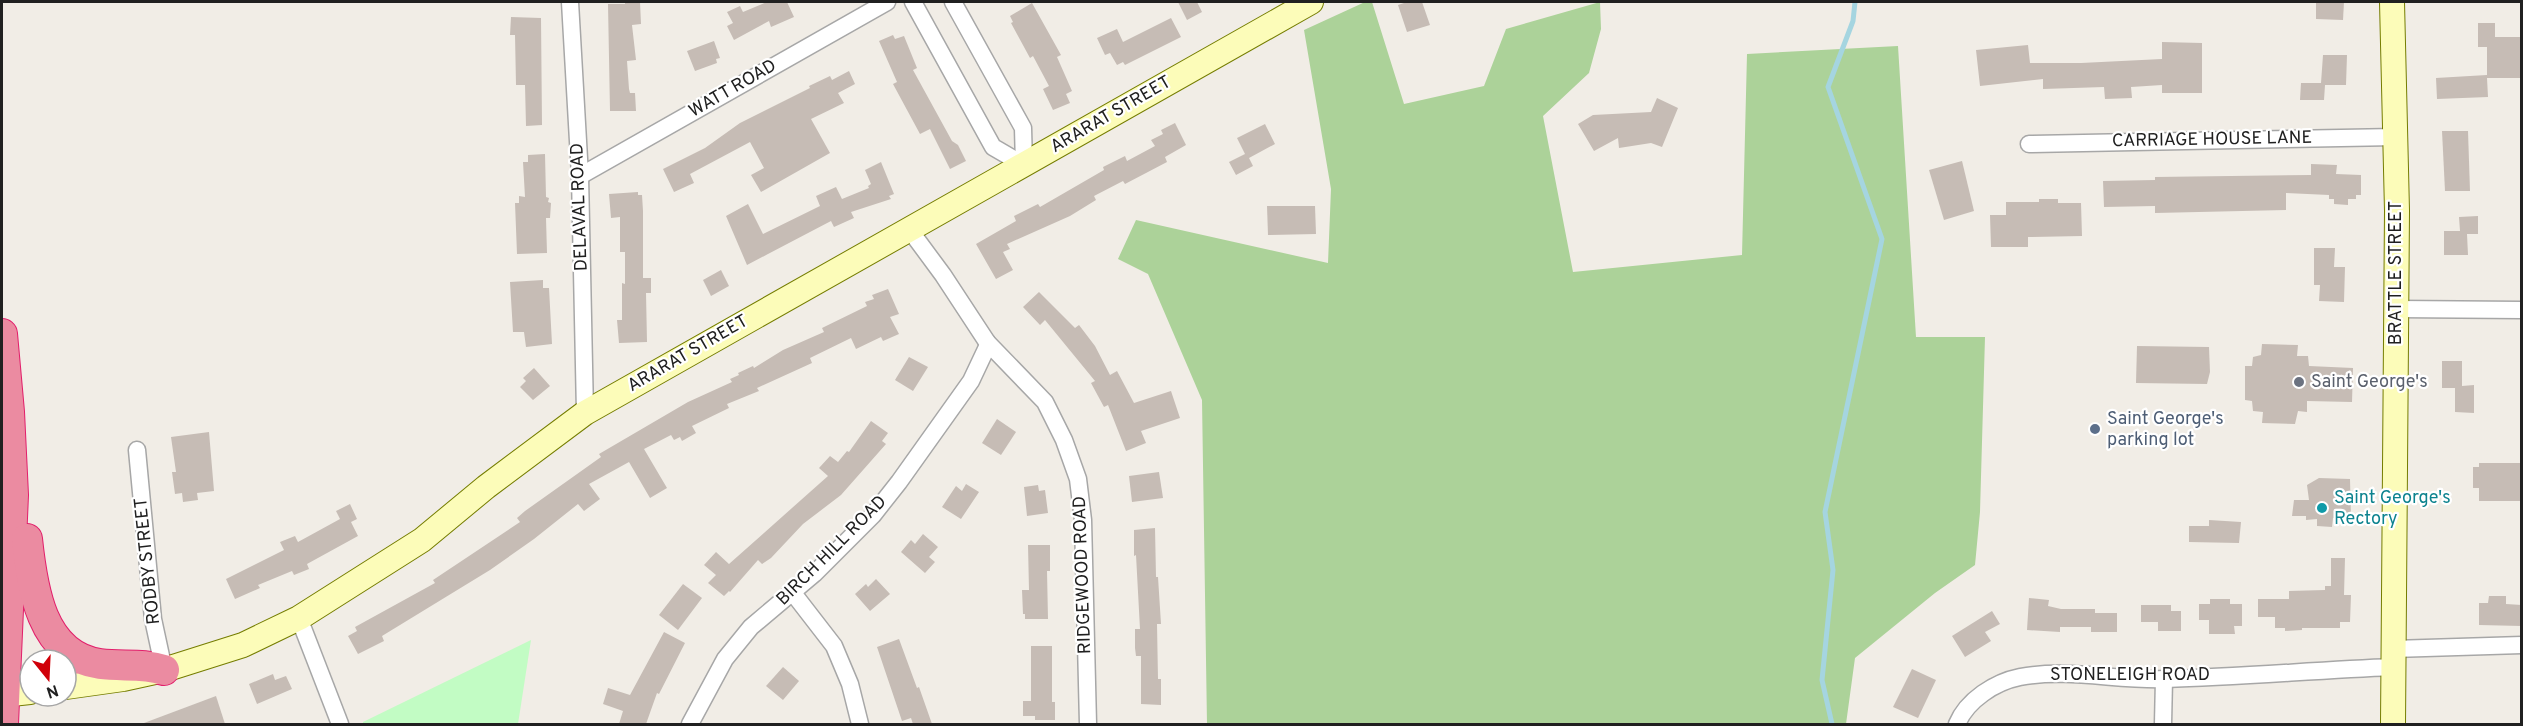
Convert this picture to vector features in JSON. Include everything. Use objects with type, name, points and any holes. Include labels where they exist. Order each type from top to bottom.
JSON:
[{"type":"highway","points":[[2,334],[11,437],[34,593],[44,619],[61,646],[76,657],[99,664],[150,666],[164,670]]},
{"type":"highway","points":[[9,702],[7,620],[12,537],[11,437]]},
{"type":"main road","name":"ARARAT STREET","points":[[78,685],[164,670],[243,645],[299,618],[422,540],[494,481],[585,413],[1311,2]]},
{"type":"main road","name":"BRATTLE STREET","points":[[2392,2],[2396,137],[2397,309],[2393,724]]},
{"type":"street","name":"DELAVAL ROAD","points":[[570,2],[580,176],[585,413]]},
{"type":"street","name":"WATT ROAD","points":[[580,176],[887,2]]},
{"type":"street","points":[[913,2],[993,147],[1024,165]]},
{"type":"street","points":[[953,2],[1023,128],[1024,165]]},
{"type":"street","name":"CARRIAGE HOUSE LANE","points":[[2029,144],[2396,137]]},
{"type":"street","name":"RIDGEWOOD ROAD","points":[[909,229],[944,275],[987,342],[1045,402],[1064,440],[1078,478],[1083,520],[1088,724]]},
{"type":"street","points":[[2397,309],[2522,310]]},
{"type":"street","name":"BIRCH HILL ROAD","points":[[690,724],[725,659],[751,627],[793,593],[873,515],[899,482],[971,381],[988,345],[987,342]]},
{"type":"street","name":"RODBY STREET","points":[[137,450],[153,619],[164,670]]},
{"type":"street","points":[[793,593],[834,646],[850,684],[860,724]]},
{"type":"street","points":[[299,618],[340,724]]},
{"type":"street","name":"STONELEIGH ROAD","points":[[1957,724],[1972,704],[1987,691],[2003,682],[2020,677],[2056,673],[2164,679],[2522,645]]},
{"type":"street","points":[[2163,724],[2164,679]]},
{"type":"green space","points":[[1365,2],[1372,2],[1404,104],[1484,86],[1506,29],[1600,2],[1601,29],[1589,73],[1543,116],[1573,272],[1742,255],[1747,54],[1898,46],[1916,337],[1985,337],[1980,512],[1975,565],[1935,593],[1855,658],[1846,724],[1207,724],[1202,400],[1148,274],[1118,259],[1136,220],[1328,263],[1331,189],[1304,30]]},
{"type":"green space","points":[[531,640],[518,724],[363,724],[363,722]]},
{"type":"building","points":[[625,2],[640,2],[641,24],[632,25],[636,60],[627,61],[629,89],[630,93],[635,93],[636,111],[610,111],[608,4],[625,4]]},
{"type":"building","points":[[767,2],[787,2],[794,17],[771,27],[769,21],[734,40],[727,26],[733,23],[727,12],[740,6],[743,12]]},
{"type":"building","points":[[1178,2],[1197,2],[1202,12],[1187,20]]},
{"type":"building","points":[[1407,2],[1422,2],[1430,25],[1407,32],[1398,5]]},
{"type":"building","points":[[2316,2],[2344,2],[2343,20],[2316,19]]},
{"type":"building","points":[[1032,3],[1061,55],[1057,57],[1072,91],[1066,94],[1070,103],[1053,110],[1043,89],[1049,86],[1033,56],[1030,58],[1011,23],[1013,22],[1010,16]]},
{"type":"building","points":[[511,17],[541,18],[542,125],[526,126],[525,85],[516,85],[515,35],[510,35]]},
{"type":"building","points":[[1171,18],[1181,37],[1125,65],[1123,62],[1117,65],[1110,53],[1105,55],[1097,38],[1117,29],[1123,42]]},
{"type":"building","points":[[2478,23],[2495,23],[2495,37],[2522,37],[2521,78],[2487,78],[2488,97],[2437,99],[2436,78],[2487,75],[2487,47],[2478,47]]},
{"type":"building","points":[[893,35],[895,39],[904,36],[917,68],[913,70],[952,141],[958,145],[966,161],[950,169],[930,129],[920,134],[893,84],[897,82],[879,41]]},
{"type":"building","points":[[714,41],[720,58],[716,59],[717,63],[695,71],[687,51]]},
{"type":"building","points":[[2162,42],[2202,43],[2202,93],[2162,93],[2162,85],[2131,87],[2132,98],[2105,99],[2104,87],[2043,89],[2043,79],[1980,86],[1976,50],[2028,45],[2030,63],[2081,63],[2162,59]]},
{"type":"building","points":[[2323,55],[2347,55],[2346,85],[2325,85],[2324,100],[2300,100],[2301,83],[2321,83]]},
{"type":"building","points":[[849,71],[855,84],[838,93],[844,103],[811,119],[830,153],[761,192],[751,175],[764,168],[750,142],[690,174],[694,183],[674,192],[663,169],[705,148],[740,123],[810,88],[809,86],[830,76],[832,80]]},
{"type":"building","points":[[1657,98],[1678,108],[1662,147],[1651,143],[1619,148],[1618,138],[1594,151],[1578,124],[1593,115],[1651,112]]},
{"type":"building","points":[[1175,123],[1186,145],[1165,157],[1167,162],[1125,184],[1123,181],[1094,196],[1096,200],[1070,216],[1007,244],[1010,249],[1003,252],[1013,270],[996,279],[976,244],[1016,221],[1014,216],[1038,204],[1040,207],[1104,170],[1103,167],[1125,156],[1127,161],[1155,146],[1151,140],[1163,134],[1161,130]]},
{"type":"building","points":[[1265,124],[1275,144],[1249,158],[1253,166],[1236,175],[1229,162],[1245,154],[1237,138]]},
{"type":"building","points":[[2442,131],[2468,131],[2470,191],[2445,191]]},
{"type":"building","points":[[545,154],[546,197],[551,203],[550,218],[546,218],[547,253],[517,254],[515,203],[519,203],[519,196],[525,197],[523,162],[528,162],[528,155]]},
{"type":"building","points":[[1962,161],[1974,211],[1944,220],[1929,170]]},
{"type":"building","points":[[881,162],[894,194],[889,196],[891,199],[851,212],[854,218],[834,227],[831,221],[747,265],[726,216],[748,204],[763,234],[820,206],[816,196],[836,187],[842,199],[869,188],[871,184],[865,170]]},
{"type":"building","points":[[2311,164],[2337,165],[2336,174],[2361,175],[2361,195],[2356,195],[2356,199],[2348,199],[2348,205],[2334,204],[2334,199],[2329,199],[2329,195],[2286,193],[2286,210],[2155,213],[2155,206],[2104,207],[2103,181],[2155,180],[2155,177],[2311,175]]},
{"type":"building","points":[[638,192],[638,195],[642,195],[643,211],[643,278],[651,278],[651,293],[646,293],[647,342],[619,343],[617,320],[622,320],[625,252],[620,252],[620,217],[611,218],[609,194]]},
{"type":"building","points":[[2039,199],[2058,199],[2058,203],[2081,203],[2082,236],[2028,237],[2028,247],[1991,247],[1990,215],[2006,215],[2006,202],[2039,202]]},
{"type":"building","points":[[1267,206],[1315,206],[1316,234],[1268,235]]},
{"type":"building","points":[[2478,216],[2478,234],[2467,234],[2468,255],[2444,255],[2444,231],[2460,231],[2459,217]]},
{"type":"building","points":[[2314,248],[2335,248],[2334,267],[2345,267],[2344,302],[2319,301],[2320,285],[2314,285]]},
{"type":"building","points":[[721,270],[729,286],[711,296],[703,280]]},
{"type":"building","points":[[543,280],[543,288],[549,288],[552,344],[526,347],[524,332],[513,332],[510,282]]},
{"type":"building","points":[[888,289],[899,314],[890,317],[899,334],[883,341],[881,337],[856,349],[851,338],[810,358],[812,363],[757,388],[759,391],[727,404],[729,408],[692,426],[696,433],[682,441],[680,437],[674,440],[671,435],[644,449],[667,488],[650,498],[629,462],[589,484],[600,499],[584,511],[578,504],[490,570],[382,636],[384,641],[358,654],[348,636],[357,631],[355,627],[435,583],[433,580],[520,522],[517,518],[525,511],[601,457],[599,454],[688,402],[732,382],[730,379],[739,375],[738,373],[753,366],[754,368],[783,350],[824,332],[822,328],[867,306],[865,302],[874,299],[872,295]]},
{"type":"building","points":[[1039,292],[1075,328],[1079,325],[1095,346],[1110,375],[1117,371],[1134,403],[1171,391],[1180,418],[1141,431],[1146,443],[1126,451],[1108,405],[1104,407],[1091,383],[1095,381],[1045,320],[1040,325],[1023,307]]},
{"type":"building","name":"Saint George's","points":[[2262,344],[2298,345],[2297,356],[2308,356],[2309,366],[2353,368],[2352,402],[2307,401],[2307,412],[2298,411],[2295,424],[2262,423],[2263,412],[2253,411],[2252,401],[2245,400],[2245,366],[2252,366],[2253,357],[2261,355]]},
{"type":"building","points":[[2137,346],[2209,347],[2210,372],[2207,384],[2136,383]]},
{"type":"building","points":[[909,357],[928,367],[913,391],[895,380]]},
{"type":"building","points":[[2442,361],[2462,361],[2462,386],[2474,385],[2474,413],[2455,412],[2455,388],[2442,388]]},
{"type":"building","points":[[534,368],[550,386],[533,400],[520,387],[526,381],[523,378]]},
{"type":"building","points":[[997,419],[1016,432],[1001,455],[982,443]]},
{"type":"building","points":[[871,421],[888,433],[882,441],[886,444],[841,495],[803,524],[771,558],[762,564],[758,560],[724,596],[708,583],[716,575],[704,565],[716,552],[729,564],[828,476],[819,468],[830,456],[838,462],[847,451],[849,452]]},
{"type":"building","points":[[209,432],[214,491],[197,493],[198,500],[183,502],[182,493],[175,494],[172,472],[176,472],[171,437]]},
{"type":"building","points":[[2479,463],[2522,463],[2522,501],[2479,501],[2479,488],[2473,488],[2473,467],[2479,467]]},
{"type":"building","points":[[1159,472],[1163,498],[1132,502],[1129,476]]},
{"type":"building","name":"Saint George's Rectory","points":[[2319,478],[2350,479],[2351,518],[2333,518],[2332,527],[2317,526],[2317,519],[2306,520],[2306,516],[2292,516],[2294,500],[2309,500],[2307,485]]},
{"type":"building","points":[[966,484],[979,492],[961,519],[942,507],[956,486],[962,491]]},
{"type":"building","points":[[1038,485],[1039,491],[1045,490],[1048,513],[1027,516],[1024,487]]},
{"type":"building","points":[[350,504],[357,519],[351,522],[358,536],[307,564],[309,569],[294,575],[292,571],[258,585],[260,588],[235,599],[226,579],[284,550],[280,542],[295,536],[298,542],[340,519],[336,511]]},
{"type":"building","points":[[2209,520],[2241,522],[2239,543],[2189,542],[2189,526],[2209,526]]},
{"type":"building","points":[[1155,528],[1156,577],[1158,577],[1161,624],[1157,624],[1161,705],[1141,704],[1141,656],[1136,656],[1135,648],[1135,629],[1140,629],[1134,530]]},
{"type":"building","points":[[923,534],[938,547],[929,557],[935,562],[925,573],[901,552],[911,540],[915,544]]},
{"type":"building","points":[[1028,545],[1050,545],[1050,571],[1047,571],[1048,619],[1025,619],[1025,614],[1023,614],[1022,590],[1029,590]]},
{"type":"building","points":[[2331,558],[2345,558],[2344,595],[2351,595],[2350,622],[2340,622],[2340,628],[2302,628],[2302,630],[2285,631],[2285,628],[2275,628],[2275,617],[2258,617],[2258,599],[2289,599],[2289,591],[2325,590],[2325,586],[2331,586]]},
{"type":"building","points":[[876,579],[890,594],[870,611],[855,594],[866,584],[868,587]]},
{"type":"building","points":[[683,584],[702,598],[678,630],[659,615]]},
{"type":"building","points":[[2489,596],[2506,596],[2506,604],[2522,605],[2522,626],[2479,625],[2479,603],[2488,603]]},
{"type":"building","points":[[2029,598],[2049,600],[2048,606],[2061,609],[2095,609],[2095,613],[2117,613],[2117,632],[2091,632],[2091,627],[2060,627],[2060,632],[2027,630]]},
{"type":"building","points":[[2210,599],[2230,599],[2230,604],[2242,604],[2242,626],[2234,626],[2235,634],[2209,634],[2209,620],[2199,620],[2199,604],[2210,604]]},
{"type":"building","points":[[2141,605],[2171,605],[2171,611],[2181,611],[2181,631],[2158,631],[2158,622],[2141,622]]},
{"type":"building","points":[[1992,611],[2000,624],[1985,632],[1991,641],[1965,657],[1952,636]]},
{"type":"building","points":[[664,632],[685,643],[659,694],[657,693],[646,724],[619,724],[623,711],[603,704],[608,688],[630,695]]},
{"type":"building","points":[[899,639],[932,724],[913,724],[911,718],[902,721],[877,647]]},
{"type":"building","points":[[1031,646],[1052,646],[1052,702],[1055,702],[1055,720],[1035,720],[1035,716],[1023,716],[1023,701],[1031,701]]},
{"type":"building","points":[[783,667],[799,681],[783,700],[766,686]]},
{"type":"building","points":[[1912,669],[1936,680],[1918,718],[1893,707]]},
{"type":"building","points":[[273,674],[275,680],[286,676],[292,689],[257,704],[249,684]]},
{"type":"building","points":[[216,696],[225,724],[144,724],[144,723]]},
{"type":"waterway","points":[[1832,724],[1822,680],[1833,570],[1825,512],[1882,239],[1828,87],[1853,21],[1855,2]]},
{"type":"place","name":"Saint George's","points":[[2299,382]]},
{"type":"place","name":"Saint George's parking lot","points":[[2095,429]]},
{"type":"place","name":"Saint George's Rectory","points":[[2322,508]]}]
